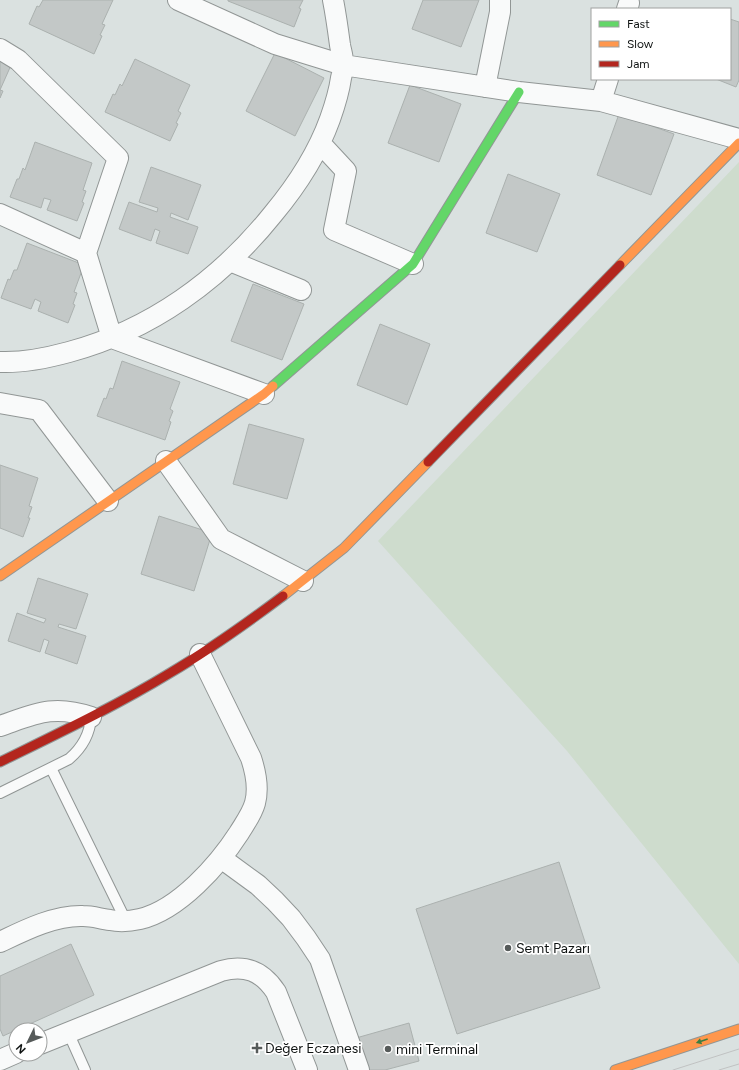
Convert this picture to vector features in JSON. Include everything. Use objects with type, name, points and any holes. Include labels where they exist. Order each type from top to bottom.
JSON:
[{"type":"street","points":[[178,0],[275,44],[343,65],[519,92],[601,101],[739,139]]},
{"type":"street","points":[[0,362],[20,361],[61,354],[84,348],[112,338],[154,317],[178,303],[201,286],[230,261],[265,225],[303,175],[325,133],[333,111],[343,65],[333,0]]},
{"type":"street","points":[[485,87],[500,12],[500,0]]},
{"type":"street","points":[[0,49],[18,60],[118,158],[86,253],[112,338]]},
{"type":"street","points":[[601,101],[608,80]]},
{"type":"street","points":[[0,576],[264,394],[412,264],[519,92]]},
{"type":"street","points":[[320,143],[346,171],[334,230],[412,264]]},
{"type":"street","points":[[0,762],[124,700],[171,673],[260,614],[344,548],[739,143]]},
{"type":"street","points":[[0,214],[86,253]]},
{"type":"street","points":[[230,261],[301,290]]},
{"type":"street","points":[[112,338],[264,394]]},
{"type":"street","points":[[0,403],[38,410],[108,501]]},
{"type":"street","points":[[166,461],[221,539],[303,581]]},
{"type":"street","points":[[0,942],[45,923],[70,916],[95,917],[126,921],[141,919],[156,914],[192,889],[208,874],[233,842],[250,814],[257,792],[257,780],[251,758],[200,654]]},
{"type":"street","points":[[0,726],[43,712],[56,710],[80,713],[91,717]]},
{"type":"street","points":[[221,858],[258,885],[275,901],[290,918],[320,959],[359,1070]]},
{"type":"street","points":[[48,1041],[221,971],[231,968],[242,968],[252,970],[270,982],[276,992],[307,1070]]},
{"type":"street","points":[[615,1070],[739,1029]]},
{"type":"lane","points":[[0,793],[69,759],[81,747],[88,732],[91,717]]},
{"type":"lane","points":[[51,768],[126,921]]},
{"type":"lane","points":[[68,1032],[85,1070]]},
{"type":"green space","points":[[739,162],[739,964],[567,751],[378,541]]},
{"type":"building","points":[[43,0],[113,0],[102,24],[105,25],[94,54],[29,24],[37,6],[39,7]]},
{"type":"building","points":[[228,0],[303,0],[299,8],[301,9],[294,27]]},
{"type":"building","points":[[423,0],[479,0],[461,47],[412,29]]},
{"type":"building","points":[[731,19],[739,22],[739,80],[736,87],[718,80],[731,80]]},
{"type":"building","points":[[275,53],[324,78],[295,136],[246,111]]},
{"type":"building","points":[[0,57],[12,63],[0,90]]},
{"type":"building","points":[[135,59],[190,85],[178,111],[181,113],[176,123],[178,124],[170,141],[105,112],[113,94],[115,95],[120,84],[122,86]]},
{"type":"building","points":[[410,85],[461,104],[439,162],[388,143]]},
{"type":"building","points":[[0,90],[3,91],[0,98]]},
{"type":"building","points":[[619,114],[674,134],[651,195],[597,175]]},
{"type":"building","points":[[35,142],[92,163],[83,190],[86,191],[82,202],[84,203],[77,221],[47,210],[51,200],[44,198],[41,208],[10,197],[23,168],[25,170]]},
{"type":"building","points":[[151,167],[201,185],[188,220],[171,213],[170,217],[198,227],[188,254],[156,243],[160,231],[155,229],[151,241],[119,229],[129,202],[157,212],[158,208],[139,202]]},
{"type":"building","points":[[508,174],[560,194],[537,252],[486,233]]},
{"type":"building","points":[[27,243],[84,265],[74,292],[77,293],[73,304],[75,305],[68,323],[38,311],[41,302],[35,299],[31,309],[1,298],[8,279],[10,280],[14,270],[17,270]]},
{"type":"building","points":[[253,284],[304,304],[282,360],[231,341]]},
{"type":"building","points":[[380,324],[430,344],[407,405],[357,385]]},
{"type":"building","points":[[122,361],[180,382],[170,409],[173,411],[165,440],[97,416],[104,398],[106,399],[110,388],[113,389]]},
{"type":"building","points":[[249,424],[304,439],[287,499],[233,484]]},
{"type":"building","points":[[0,465],[38,478],[29,506],[32,507],[28,518],[30,518],[23,537],[0,528]]},
{"type":"building","points":[[159,516],[212,533],[194,591],[141,574]]},
{"type":"building","points":[[38,578],[88,594],[76,629],[59,624],[58,627],[86,636],[77,664],[45,653],[49,641],[44,639],[40,652],[8,641],[17,613],[44,623],[46,619],[27,613]]},
{"type":"building","name":"Semt Pazarı","points":[[559,862],[600,988],[457,1034],[416,909]]},
{"type":"building","points":[[71,944],[94,995],[34,1022],[8,1022],[8,1034],[3,1036],[0,1029],[0,976]]},
{"type":"building","name":"mini Terminal","points":[[409,1023],[419,1061],[385,1070],[365,1070],[356,1038]]},
{"type":"tram line","points":[[673,1070],[739,1049]]},
{"type":"tram line","points":[[719,1070],[739,1064]]},
{"type":"traffic: fast","points":[[273,386],[413,264],[519,92]]},
{"type":"traffic: slow","points":[[620,265],[739,143]]},
{"type":"traffic: slow","points":[[0,576],[264,394],[273,386]]},
{"type":"traffic: slow","points":[[283,596],[344,548],[428,462]]},
{"type":"traffic: slow","points":[[615,1070],[739,1029]]},
{"type":"traffic: jam","points":[[428,462],[620,265]]},
{"type":"traffic: jam","points":[[0,762],[150,685],[213,646],[283,596]]},
{"type":"place","name":"Semt Pazarı","points":[[508,948]]},
{"type":"place","name":"Değer Eczanesi","points":[[257,1048]]},
{"type":"place","name":"mini Terminal","points":[[388,1049]]}]
